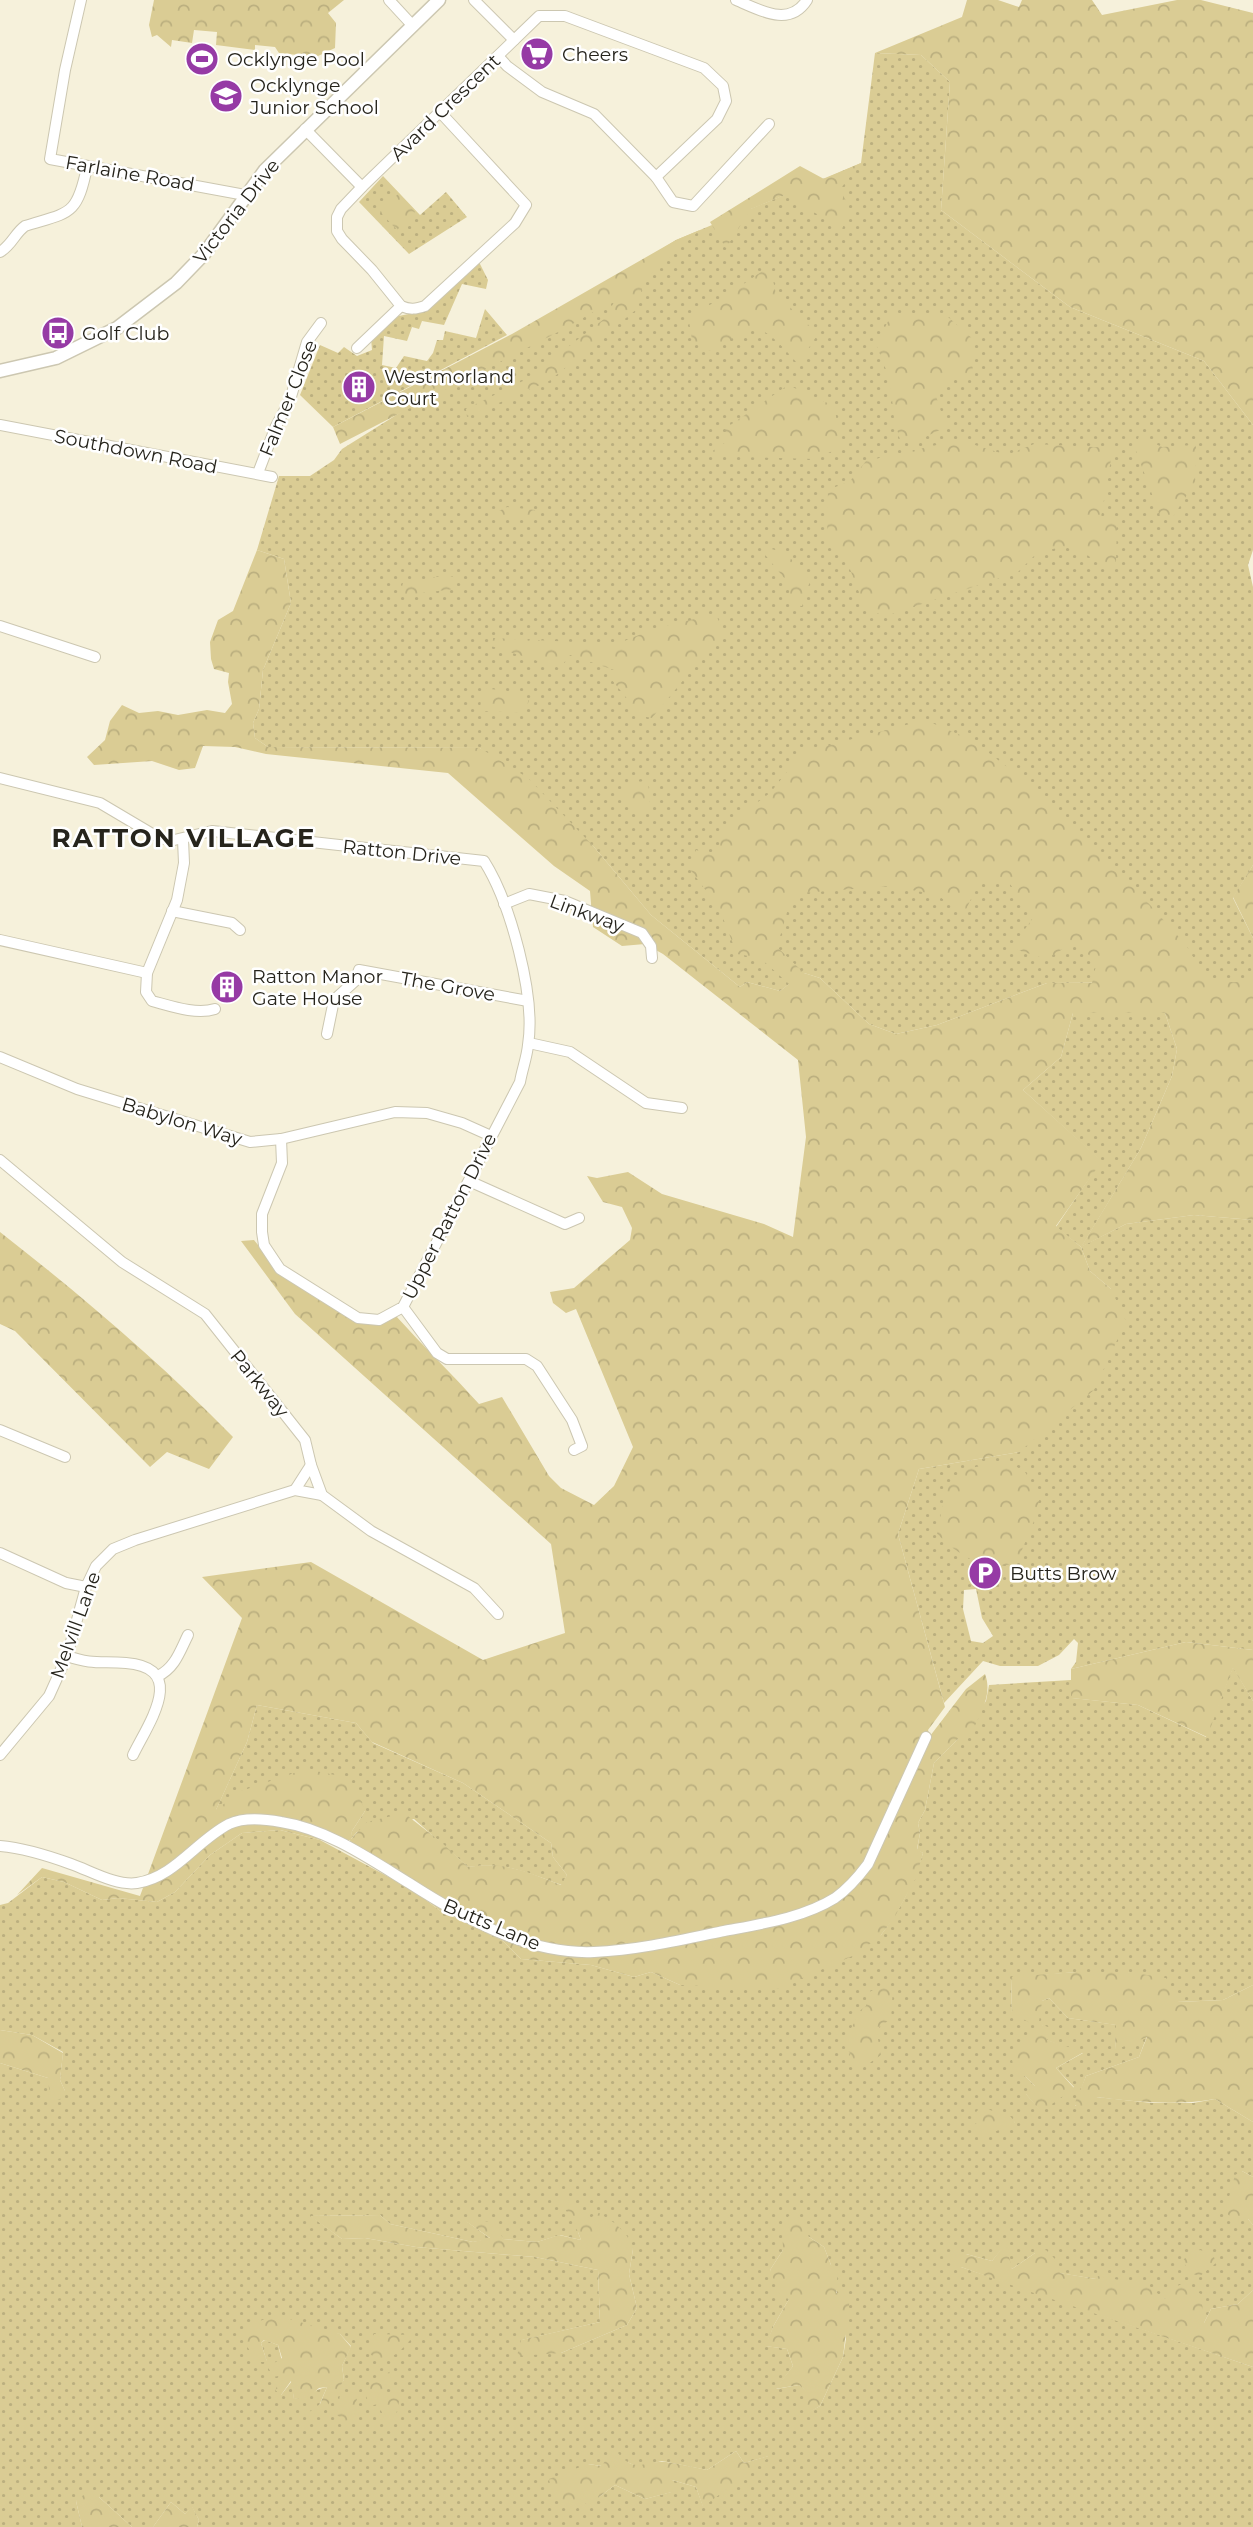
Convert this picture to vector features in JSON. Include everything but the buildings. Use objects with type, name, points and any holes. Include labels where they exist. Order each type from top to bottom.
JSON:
[{"type":"street","name":"Farlaine Road","points":[[81,0],[65,69],[50,159],[245,195]]},
{"type":"street","points":[[389,0],[413,26]]},
{"type":"street","name":"Victoria Drive","points":[[0,371],[56,358],[117,328],[176,283],[204,254],[265,170],[439,0]]},
{"type":"street","points":[[474,0],[514,40]]},
{"type":"street","points":[[736,0],[776,16],[793,13],[807,0]]},
{"type":"street","name":"Avard Crescent","points":[[401,306],[342,239],[337,230],[337,217],[362,187],[538,16],[565,16],[704,68],[723,86],[726,101],[718,119],[656,177]]},
{"type":"street","points":[[498,56],[542,92],[594,114],[656,177],[673,202],[693,206],[769,124]]},
{"type":"street","points":[[357,348],[401,306],[416,309],[425,306],[516,223],[526,205],[440,112]]},
{"type":"street","points":[[305,129],[362,187]]},
{"type":"street","points":[[0,252],[12,243],[25,226],[66,214],[78,204],[87,167]]},
{"type":"street","name":"Falmer Close","points":[[257,474],[276,426],[290,400],[307,342],[321,323]]},
{"type":"street","name":"Southdown Road","points":[[0,425],[272,477]]},
{"type":"street","points":[[0,626],[95,657]]},
{"type":"street","name":"Ratton Drive","points":[[0,778],[100,803],[154,835],[170,841],[212,831],[484,861]]},
{"type":"street","points":[[183,839],[184,863],[177,900],[147,973],[146,992],[152,1001],[178,1008],[208,1011],[215,1009]]},
{"type":"street","name":"Upper Ratton Drive","points":[[281,1139],[282,1163],[262,1214],[262,1223],[264,1245],[281,1269],[358,1318],[379,1320],[402,1307],[520,1082],[529,1043],[528,1001],[521,963],[504,904],[494,877],[484,861]]},
{"type":"street","name":"Linkway","points":[[504,904],[529,894],[565,901],[642,933],[651,946],[652,958]]},
{"type":"street","points":[[172,911],[232,923],[240,930]]},
{"type":"street","points":[[0,940],[147,973]]},
{"type":"street","name":"The Grove","points":[[327,1034],[334,1000],[355,981],[359,970],[528,1001]]},
{"type":"street","points":[[529,1043],[570,1052],[646,1103],[682,1108]]},
{"type":"street","name":"Babylon Way","points":[[0,1057],[77,1089],[250,1142],[281,1139],[394,1112],[427,1113],[462,1123],[491,1136]]},
{"type":"street","name":"Parkway","points":[[0,1160],[122,1262],[205,1314],[305,1440],[323,1495]]},
{"type":"street","points":[[469,1181],[565,1229],[579,1218]]},
{"type":"street","points":[[402,1307],[437,1353],[447,1359],[526,1359],[537,1366],[572,1420],[582,1446],[574,1450]]},
{"type":"street","points":[[0,1430],[65,1457]]},
{"type":"street","points":[[311,1465],[295,1490],[323,1495],[371,1531],[474,1588],[498,1614]]},
{"type":"street","name":"Melvill Lane","points":[[0,1755],[49,1696],[67,1656],[86,1587],[96,1566],[113,1549],[295,1490]]},
{"type":"street","points":[[0,1553],[66,1583],[86,1587]]},
{"type":"street","points":[[158,1676],[173,1665],[188,1635]]},
{"type":"street","points":[[67,1656],[86,1663],[144,1666],[158,1676],[162,1689],[160,1700],[133,1755]]},
{"type":"street","name":"Butts Lane","points":[[0,1846],[19,1848],[107,1878],[135,1884],[162,1875],[230,1823],[258,1819],[284,1822],[313,1830],[377,1864],[447,1908],[525,1941],[556,1950],[592,1952],[641,1948],[798,1915],[835,1898],[868,1864],[926,1737]]},
{"type":"green space","points":[[154,0],[344,0],[328,13],[336,23],[335,48],[316,57],[279,53],[275,47],[255,45],[255,50],[216,45],[217,32],[194,30],[192,43],[172,40],[171,47],[157,35],[152,37],[149,25]]},
{"type":"green space","points":[[967,0],[998,0],[1019,7],[1022,0],[1092,0],[1102,15],[1177,0],[1201,0],[1253,13],[1253,425],[1204,361],[1070,307],[941,210],[950,82],[921,55],[875,53],[962,17]]},
{"type":"green space","points":[[875,53],[921,55],[950,82],[941,210],[1070,307],[1204,361],[1253,425],[1253,550],[1248,565],[1253,587],[1253,865],[1233,898],[1253,938],[1253,982],[1047,983],[937,1025],[896,1034],[869,1024],[820,978],[804,973],[780,991],[747,982],[740,987],[651,915],[594,847],[480,748],[268,747],[255,738],[253,723],[259,709],[263,670],[291,603],[284,559],[257,550],[279,476],[310,476],[334,460],[342,449],[676,240],[861,163]]},
{"type":"green space","points":[[861,163],[841,188],[849,212],[842,229],[785,195],[751,209],[726,248],[710,222],[800,166],[824,179]]},
{"type":"green space","points":[[383,176],[420,215],[446,192],[467,217],[409,254],[359,202]]},
{"type":"green space","points":[[398,194],[415,212],[397,230],[380,212]]},
{"type":"green space","points":[[700,230],[644,280],[637,309],[549,381],[467,417],[466,409],[527,379],[604,319],[616,299],[562,330],[340,444],[333,427],[512,334],[676,240]]},
{"type":"green space","points":[[479,262],[488,280],[486,289],[462,284],[444,325],[422,321],[419,329],[412,327],[407,341],[384,336],[382,365],[396,368],[404,356],[427,361],[437,340],[443,340],[445,331],[476,338],[485,309],[507,335],[333,427],[300,395],[320,345],[338,353],[344,347],[357,356],[372,350],[371,338],[394,317],[423,311]]},
{"type":"green space","points":[[770,266],[776,294],[818,334],[798,364],[775,340],[758,330],[739,334],[710,351],[692,340],[688,315],[720,300]]},
{"type":"green space","points":[[892,314],[947,316],[974,340],[972,380],[956,378],[935,393],[946,427],[921,439],[900,440],[894,418],[890,380],[876,344]]},
{"type":"green space","points":[[788,385],[834,406],[842,447],[814,459],[705,456],[726,442],[726,428]]},
{"type":"green space","points":[[1139,436],[1162,447],[1196,445],[1195,482],[1173,517],[1160,516],[1135,448]]},
{"type":"green space","points":[[959,440],[1007,455],[1034,444],[1113,448],[1101,517],[1123,521],[1117,521],[1116,562],[1107,570],[1086,554],[1062,546],[1035,555],[1018,572],[886,616],[866,610],[844,554],[827,546],[828,490],[850,481],[866,461]]},
{"type":"green space","points":[[507,507],[535,510],[536,520],[500,520],[495,513]]},
{"type":"green space","points":[[768,548],[786,553],[810,581],[802,606],[790,605],[789,584],[762,551]]},
{"type":"green space","points":[[257,550],[284,559],[291,603],[263,670],[259,709],[253,723],[255,738],[268,747],[480,748],[528,778],[594,847],[651,915],[740,987],[747,982],[780,991],[789,984],[760,958],[737,954],[719,908],[689,868],[696,850],[716,856],[725,826],[770,793],[803,752],[925,720],[972,740],[1041,793],[1186,945],[1208,982],[1253,982],[1253,1220],[1194,1215],[1126,1224],[1081,1247],[1090,1271],[1111,1289],[1126,1321],[1094,1390],[1019,1452],[919,1469],[898,1534],[945,1707],[928,1730],[930,1736],[966,1689],[985,1674],[986,1697],[971,1734],[958,1739],[934,1763],[925,1810],[918,1823],[920,1833],[917,1849],[923,1853],[916,1878],[894,1918],[881,1935],[857,1954],[777,1989],[680,1985],[651,1972],[634,1977],[591,1965],[521,1959],[502,1940],[439,1910],[351,1845],[350,1840],[320,1840],[280,1830],[242,1833],[210,1855],[175,1892],[157,1902],[118,1898],[102,1900],[64,1882],[42,1877],[17,1895],[42,1868],[140,1896],[242,1618],[202,1577],[311,1562],[483,1660],[565,1633],[551,1544],[295,1314],[241,1241],[254,1240],[279,1271],[367,1320],[396,1316],[479,1404],[502,1397],[549,1476],[561,1488],[594,1505],[614,1486],[633,1447],[576,1309],[566,1313],[553,1303],[550,1292],[574,1288],[630,1240],[632,1228],[622,1207],[603,1202],[587,1176],[597,1178],[628,1172],[662,1194],[764,1224],[793,1237],[806,1137],[798,1060],[663,954],[645,944],[622,946],[593,927],[590,891],[554,866],[448,773],[266,754],[235,747],[203,746],[195,768],[179,770],[152,761],[94,765],[87,757],[105,740],[110,721],[122,705],[139,713],[158,711],[178,715],[207,710],[225,713],[232,704],[229,673],[214,669],[210,642],[218,620],[233,611]],"holes":[[[980,880],[1010,884],[1033,918],[1011,948],[1046,959],[1073,943],[1097,961],[1092,983],[1047,983],[937,1025],[896,1034],[869,1024],[820,978],[804,973],[777,947],[790,902],[802,893],[891,886],[938,895],[963,916]],[[1073,1013],[1165,1013],[1177,1049],[1172,1076],[1141,1148],[1081,1247],[1056,1226],[1102,1161],[1023,1090],[1061,1057]],[[257,1705],[356,1723],[372,1742],[463,1783],[551,1843],[553,1857],[567,1875],[561,1885],[505,1867],[468,1867],[404,1813],[367,1822],[351,1839],[352,1831],[365,1811],[357,1791],[335,1775],[306,1769],[241,1791],[216,1810],[247,1742]]]},
{"type":"green space","points":[[447,575],[459,579],[454,589],[406,595],[401,590],[403,583]]},
{"type":"green space","points":[[716,614],[723,632],[652,718],[641,716],[612,680],[614,670],[570,655],[560,668],[491,646],[493,638],[617,644],[656,628]]},
{"type":"green space","points":[[482,688],[516,692],[529,700],[525,713],[480,711]]},
{"type":"green space","points":[[647,781],[650,794],[648,812],[636,810],[622,794],[624,783]]},
{"type":"green space","points":[[1253,865],[1253,938],[1233,897]]},
{"type":"green space","points":[[1073,1013],[1165,1013],[1177,1049],[1172,1076],[1141,1148],[1082,1246],[1126,1224],[1194,1215],[1253,1220],[1253,1650],[1186,1642],[1071,1669],[1076,1662],[1078,1643],[1074,1639],[1059,1655],[1038,1666],[1000,1666],[983,1661],[944,1703],[898,1534],[919,1469],[1019,1452],[1111,1289],[1090,1271],[1081,1247],[1056,1227],[1101,1161],[1023,1090],[1061,1057]],"holes":[[[976,1589],[982,1618],[993,1636],[983,1643],[971,1641],[963,1609],[964,1590]]]},
{"type":"green space","points":[[0,1232],[120,1331],[233,1437],[209,1469],[167,1452],[150,1467],[15,1331],[0,1324]]},
{"type":"green space","points":[[1009,1462],[1025,1472],[1040,1497],[1034,1521],[1017,1562],[995,1566],[984,1564],[954,1549],[937,1534],[946,1488],[969,1468]]},
{"type":"green space","points":[[1186,1642],[1253,1650],[1253,1701],[1233,1668],[1207,1737],[1138,1705],[1071,1698],[1071,1669]]},
{"type":"green space","points":[[1233,1667],[1253,1701],[1253,1985],[1223,2000],[1177,2002],[1128,1972],[1076,1972],[1011,1978],[1012,2013],[1049,1998],[1068,2018],[1117,2025],[1115,2049],[1147,2036],[1139,2057],[1086,2076],[1075,2106],[1096,2097],[1152,2103],[1193,2103],[1215,2099],[1253,2122],[1253,2177],[1242,2171],[1248,2219],[1253,2225],[1253,2290],[1238,2304],[1211,2309],[1203,2325],[1165,2299],[1096,2279],[1059,2273],[1035,2253],[1012,2269],[1001,2250],[992,2261],[966,2254],[961,2267],[1253,2367],[1253,2527],[197,2527],[199,2520],[192,2507],[185,2514],[171,2502],[153,2527],[132,2527],[99,2497],[76,2501],[82,2527],[0,2527],[0,2063],[48,2078],[65,2091],[60,2080],[63,2052],[32,2035],[0,2030],[0,1905],[8,1903],[42,1877],[64,1882],[102,1900],[118,1898],[157,1902],[175,1892],[210,1855],[242,1833],[280,1830],[320,1840],[413,1890],[439,1910],[502,1940],[521,1959],[591,1965],[634,1977],[651,1972],[680,1985],[881,1935],[906,1896],[923,1853],[917,1850],[920,1833],[918,1823],[925,1810],[934,1763],[958,1739],[986,1701],[989,1685],[1071,1680],[1072,1698],[1138,1705],[1206,1737]],"holes":[[[1043,2025],[1046,2040],[1083,2053],[1056,2068],[1074,2087],[1041,2111],[1026,2094],[1036,2087],[1025,2076]],[[983,2119],[1015,2122],[978,2138]],[[380,2215],[390,2224],[473,2242],[491,2239],[466,2221],[503,2239],[537,2242],[560,2235],[581,2240],[578,2232],[633,2249],[629,2274],[637,2308],[627,2325],[561,2353],[522,2340],[600,2322],[598,2270],[535,2257],[416,2247],[365,2238],[342,2239],[311,2216]],[[809,2237],[824,2247],[831,2265],[846,2339],[843,2357],[820,2406],[805,2414],[806,2390],[799,2385],[776,2389],[793,2366],[787,2349],[766,2346],[789,2299],[770,2270],[783,2250]],[[252,2327],[340,2334],[351,2346],[342,2366],[344,2380],[315,2415],[327,2387],[294,2399],[292,2381],[281,2395],[285,2374],[278,2345],[265,2340],[261,2343],[267,2362]],[[736,2451],[744,2463],[769,2456],[703,2506],[696,2487],[672,2480],[671,2492],[645,2499],[615,2485],[599,2497],[588,2464],[602,2466],[624,2461],[639,2467],[662,2461],[707,2470]]]},
{"type":"green space","points":[[257,1705],[356,1723],[373,1743],[463,1783],[551,1843],[553,1857],[567,1875],[562,1885],[505,1867],[468,1867],[414,1819],[357,1832],[350,1840],[352,1831],[365,1811],[215,1812],[247,1742]]},
{"type":"green space","points":[[1076,1972],[1128,1972],[1166,1978],[1178,2002],[1223,2000],[1253,1985],[1253,2122],[1215,2099],[1171,2103],[1097,2097],[1086,2109],[1074,2105],[1086,2076],[1139,2057],[1147,2037],[1115,2050],[1116,2025],[1068,2018],[1049,1998],[1042,2001],[1039,2022],[1030,2023],[1012,2013],[1011,1977]]},
{"type":"green space","points":[[884,1985],[893,1988],[891,2019],[879,2027],[884,2036],[878,2039],[881,2055],[861,2069],[851,2065],[850,2053],[842,2043],[856,2020],[853,2016],[866,2006],[867,1993]]},
{"type":"green space","points":[[1043,2025],[1053,2029],[1047,2040],[1084,2052],[1056,2068],[1074,2088],[1041,2112],[1025,2093],[1035,2086],[1025,2076],[1015,2077],[1011,2053]]},
{"type":"green space","points":[[0,2030],[32,2035],[63,2053],[60,2080],[65,2091],[60,2100],[50,2099],[48,2078],[0,2063]]},
{"type":"green space","points":[[981,2107],[1011,2117],[1015,2123],[978,2139],[978,2127],[970,2128],[982,2119],[976,2112]]},
{"type":"green space","points":[[1242,2171],[1253,2177],[1253,2225],[1248,2219],[1236,2221],[1225,2212],[1235,2175]]},
{"type":"green space","points":[[565,2194],[588,2219],[599,2213],[616,2224],[627,2236],[633,2249],[629,2274],[637,2308],[627,2325],[561,2353],[517,2356],[521,2340],[600,2322],[598,2270],[535,2257],[416,2247],[365,2238],[342,2239],[310,2216],[380,2215],[390,2224],[473,2242],[490,2238],[464,2220],[496,2222],[503,2239],[537,2242],[559,2235],[581,2240],[558,2196]]},
{"type":"green space","points":[[789,2216],[799,2216],[809,2237],[824,2247],[831,2265],[838,2269],[836,2293],[850,2296],[843,2357],[820,2406],[805,2415],[805,2390],[799,2385],[775,2389],[793,2366],[787,2349],[765,2346],[789,2299],[780,2296],[770,2270],[783,2250],[782,2223]]},
{"type":"green space","points":[[1001,2249],[1007,2249],[1012,2269],[1035,2253],[1046,2250],[1056,2260],[1060,2273],[1096,2279],[1098,2276],[1146,2285],[1165,2299],[1167,2290],[1182,2284],[1201,2294],[1204,2323],[1211,2309],[1238,2304],[1253,2290],[1253,2367],[1025,2290],[961,2267],[948,2259],[966,2254],[992,2261]]},
{"type":"green space","points":[[1200,2250],[1213,2254],[1216,2263],[1200,2276],[1189,2273],[1183,2260],[1192,2252]]},
{"type":"green space","points":[[283,2317],[340,2334],[351,2347],[342,2366],[344,2380],[322,2414],[308,2413],[320,2404],[327,2387],[319,2388],[308,2398],[294,2399],[291,2381],[281,2395],[275,2390],[284,2375],[273,2377],[268,2367],[282,2358],[278,2345],[264,2340],[261,2343],[267,2362],[256,2362],[243,2339],[260,2321]]},
{"type":"green space","points":[[374,2334],[415,2335],[398,2353],[380,2362],[369,2353],[369,2343]]},
{"type":"green space","points":[[394,2370],[385,2389],[387,2393],[400,2397],[394,2424],[389,2428],[378,2404],[370,2406],[366,2396],[371,2380]]},
{"type":"green space","points":[[357,2383],[361,2384],[355,2406],[357,2417],[345,2421],[337,2415],[340,2394],[354,2391]]},
{"type":"green space","points":[[736,2451],[744,2463],[772,2455],[703,2507],[696,2487],[672,2480],[672,2492],[645,2499],[615,2485],[599,2497],[571,2511],[552,2496],[549,2479],[588,2464],[601,2466],[608,2458],[618,2453],[624,2460],[636,2465],[666,2462],[707,2470]]},
{"type":"green space","points":[[86,2493],[99,2497],[132,2527],[82,2527],[76,2501]]},
{"type":"green space","points":[[171,2502],[185,2514],[192,2506],[199,2520],[197,2527],[153,2527]]},
{"type":"place","name":"Cheers","points":[[537,54]]},
{"type":"place","name":"Ocklynge Pool","points":[[202,59]]},
{"type":"place","name":"Ocklynge Junior School","points":[[226,96]]},
{"type":"place","name":"Golf Club","points":[[58,333]]},
{"type":"place","name":"Westmorland Court","points":[[359,387]]},
{"type":"place","name":"Ratton Manor Gate House","points":[[227,987]]},
{"type":"place","name":"Butts Brow","points":[[985,1573]]},
{"type":"district","name":"RATTON VILLAGE","points":[[184,838]]}]
